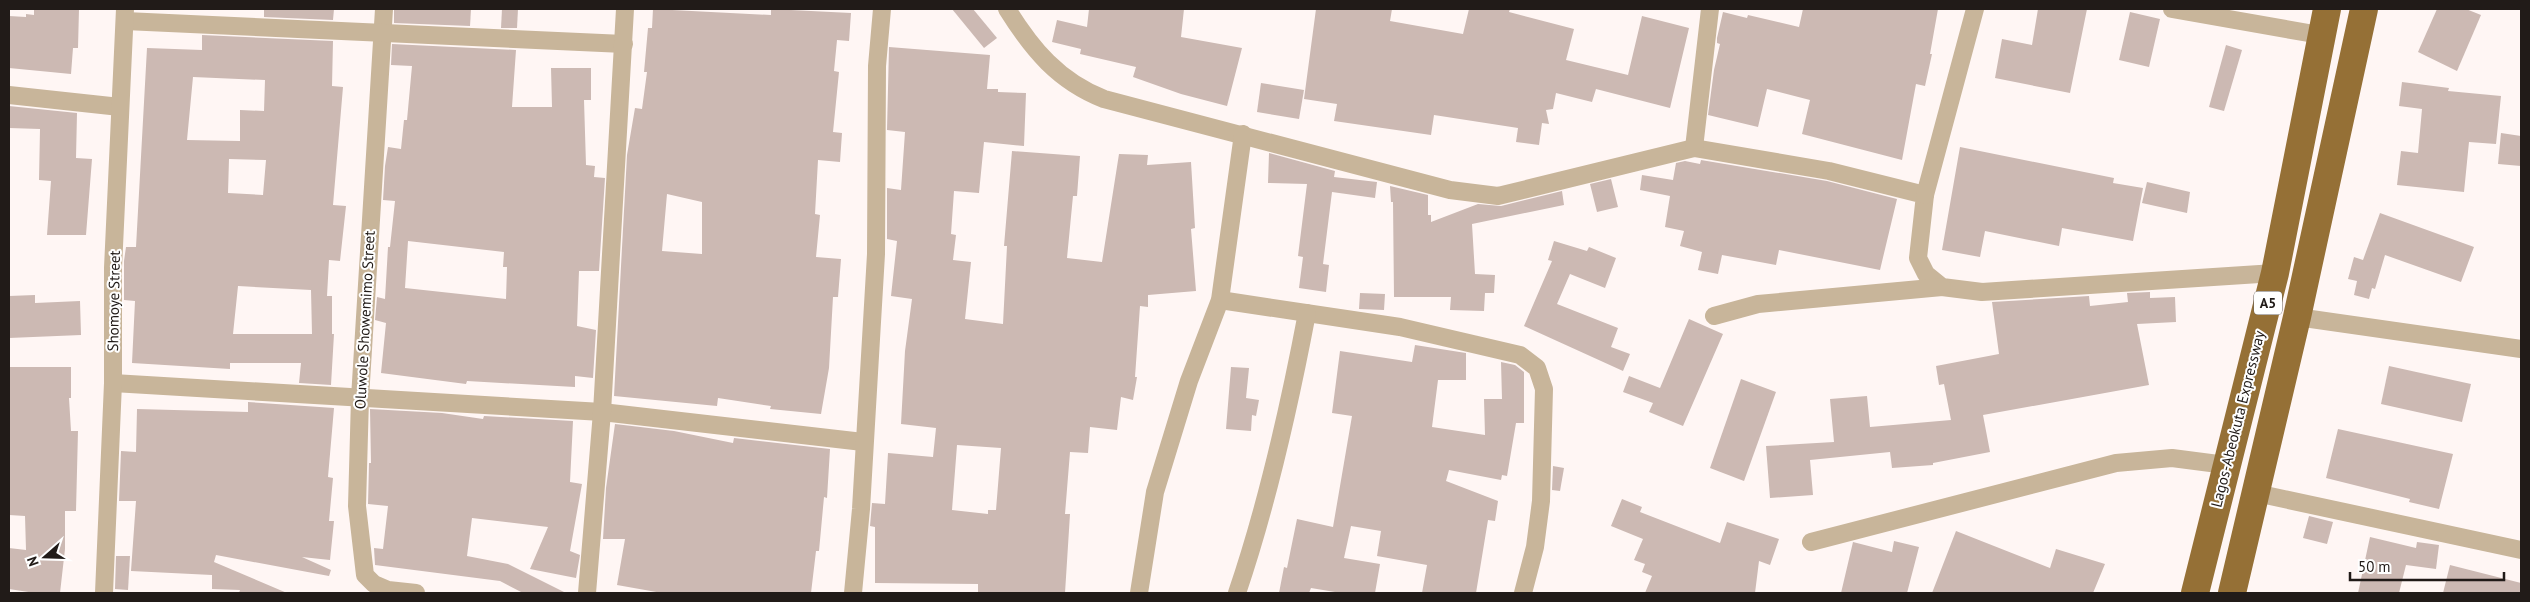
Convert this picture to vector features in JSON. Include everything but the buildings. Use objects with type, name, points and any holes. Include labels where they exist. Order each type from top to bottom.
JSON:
[{"type":"highway","name":"Lagos-Abeokuta Expressway","points":[[2195,593],[2275,273],[2317,61],[2320,35],[2327,9]]},
{"type":"highway","name":"A5","points":[[2232,593],[2297,317],[2364,9]]},
{"type":"street","name":"Oluwole Showemimo Street","points":[[384,9],[360,398],[357,506],[365,575],[374,584],[388,590],[416,593]]},
{"type":"street","points":[[587,593],[602,412],[626,9]]},
{"type":"street","points":[[853,593],[861,509],[863,442],[876,254],[877,66],[882,9]]},
{"type":"street","points":[[1007,9],[1026,40],[1042,58],[1065,79],[1084,91],[1104,99],[1243,134],[1450,190],[1498,196],[1694,148],[1829,171],[1925,195]]},
{"type":"street","points":[[1694,148],[1710,9]]},
{"type":"street","points":[[1942,287],[1926,274],[1918,258],[1925,195],[1975,9]]},
{"type":"street","points":[[2172,9],[2320,35]]},
{"type":"street","points":[[125,15],[383,33],[624,44]]},
{"type":"street","name":"Shomoye Street","points":[[104,593],[113,383],[113,268],[125,15]]},
{"type":"street","points":[[9,95],[120,107]]},
{"type":"street","points":[[1140,593],[1156,492],[1190,381],[1220,300],[1243,134]]},
{"type":"street","points":[[1714,316],[1758,304],[1942,287],[1982,292],[2275,273]]},
{"type":"street","points":[[1220,300],[1400,327],[1520,355],[1537,368],[1544,389],[1540,501],[1535,547],[1523,593]]},
{"type":"street","points":[[1237,593],[1258,531],[1291,400],[1307,313]]},
{"type":"street","points":[[2297,317],[2521,350]]},
{"type":"street","points":[[113,383],[602,412],[863,442]]},
{"type":"street","points":[[1811,542],[2116,463],[2172,458],[2226,464]]},
{"type":"street","points":[[2256,493],[2521,550]]}]
